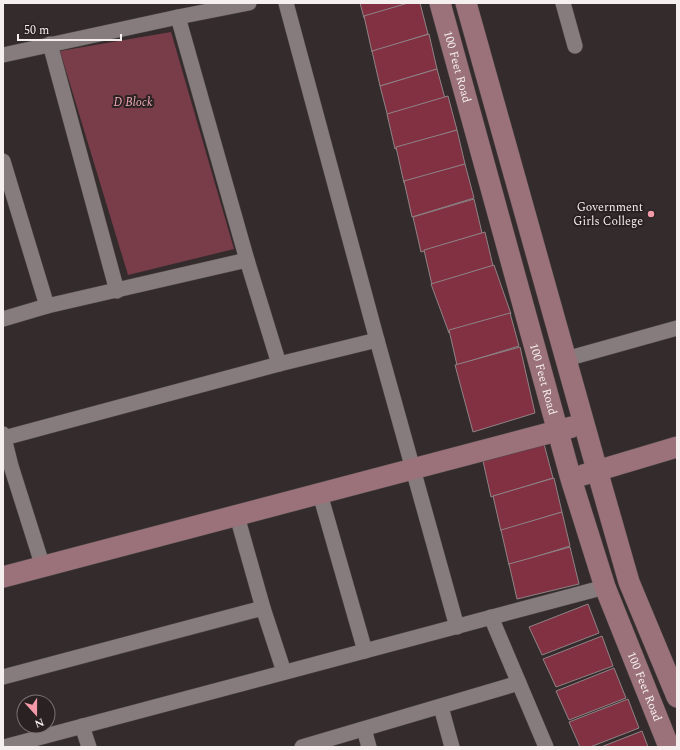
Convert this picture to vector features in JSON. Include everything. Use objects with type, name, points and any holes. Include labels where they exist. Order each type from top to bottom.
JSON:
[{"type":"main road","name":"100 Feet Road","points":[[440,3],[571,478],[605,587],[669,747]]},
{"type":"main road","name":"100 Feet Road","points":[[466,3],[629,582],[677,697]]},
{"type":"main road","points":[[3,578],[413,470],[584,423]]},
{"type":"main road","points":[[571,478],[677,447]]},
{"type":"street","points":[[3,55],[249,3]]},
{"type":"street","points":[[286,3],[377,340],[457,626]]},
{"type":"street","points":[[563,3],[575,46]]},
{"type":"street","points":[[178,17],[247,260],[279,364]]},
{"type":"street","points":[[50,44],[117,291]]},
{"type":"street","points":[[3,161],[47,306]]},
{"type":"street","points":[[3,319],[47,306],[247,260]]},
{"type":"street","points":[[566,359],[677,328]]},
{"type":"street","points":[[43,567],[7,468],[4,436],[377,340]]},
{"type":"street","points":[[320,494],[365,651]]},
{"type":"street","points":[[237,516],[284,672]]},
{"type":"street","points":[[14,746],[82,726],[605,587]]},
{"type":"street","points":[[3,677],[264,608]]},
{"type":"street","points":[[491,617],[546,747]]},
{"type":"street","points":[[302,747],[519,683]]},
{"type":"street","points":[[441,707],[452,747]]},
{"type":"street","points":[[82,726],[89,747]]},
{"type":"street","points":[[364,729],[369,747]]},
{"type":"green space","name":"D Block","points":[[171,32],[234,249],[128,275],[60,51]]},
{"type":"building","points":[[360,3],[410,3],[364,18]]},
{"type":"building","points":[[408,3],[420,3],[428,34],[372,52],[364,16]]},
{"type":"building","points":[[429,34],[437,69],[380,86],[372,51]]},
{"type":"building","points":[[437,69],[446,102],[389,121],[380,86]]},
{"type":"building","points":[[448,96],[457,130],[395,149],[387,114]]},
{"type":"building","points":[[457,130],[465,164],[404,183],[396,147]]},
{"type":"building","points":[[465,164],[474,198],[412,217],[404,181]]},
{"type":"building","points":[[474,199],[482,233],[421,252],[413,217]]},
{"type":"building","points":[[485,232],[493,266],[432,285],[424,250]]},
{"type":"building","points":[[494,265],[511,314],[449,333],[431,284]]},
{"type":"building","points":[[510,313],[519,346],[457,365],[449,330]]},
{"type":"building","points":[[520,347],[535,413],[473,432],[455,365]]},
{"type":"building","points":[[544,444],[553,478],[491,497],[483,461]]},
{"type":"building","points":[[554,478],[562,512],[501,531],[493,496]]},
{"type":"building","points":[[562,512],[570,546],[509,565],[501,530]]},
{"type":"building","points":[[570,547],[579,584],[517,599],[509,564]]},
{"type":"building","points":[[588,604],[599,633],[542,655],[529,627]]},
{"type":"building","points":[[602,636],[613,666],[556,687],[543,659]]},
{"type":"building","points":[[614,668],[626,698],[569,720],[556,691]]},
{"type":"building","points":[[628,699],[639,728],[590,747],[580,747],[569,722]]},
{"type":"building","points":[[642,731],[648,747],[601,747]]},
{"type":"place","name":"Government Girls College","points":[[651,214]]}]
